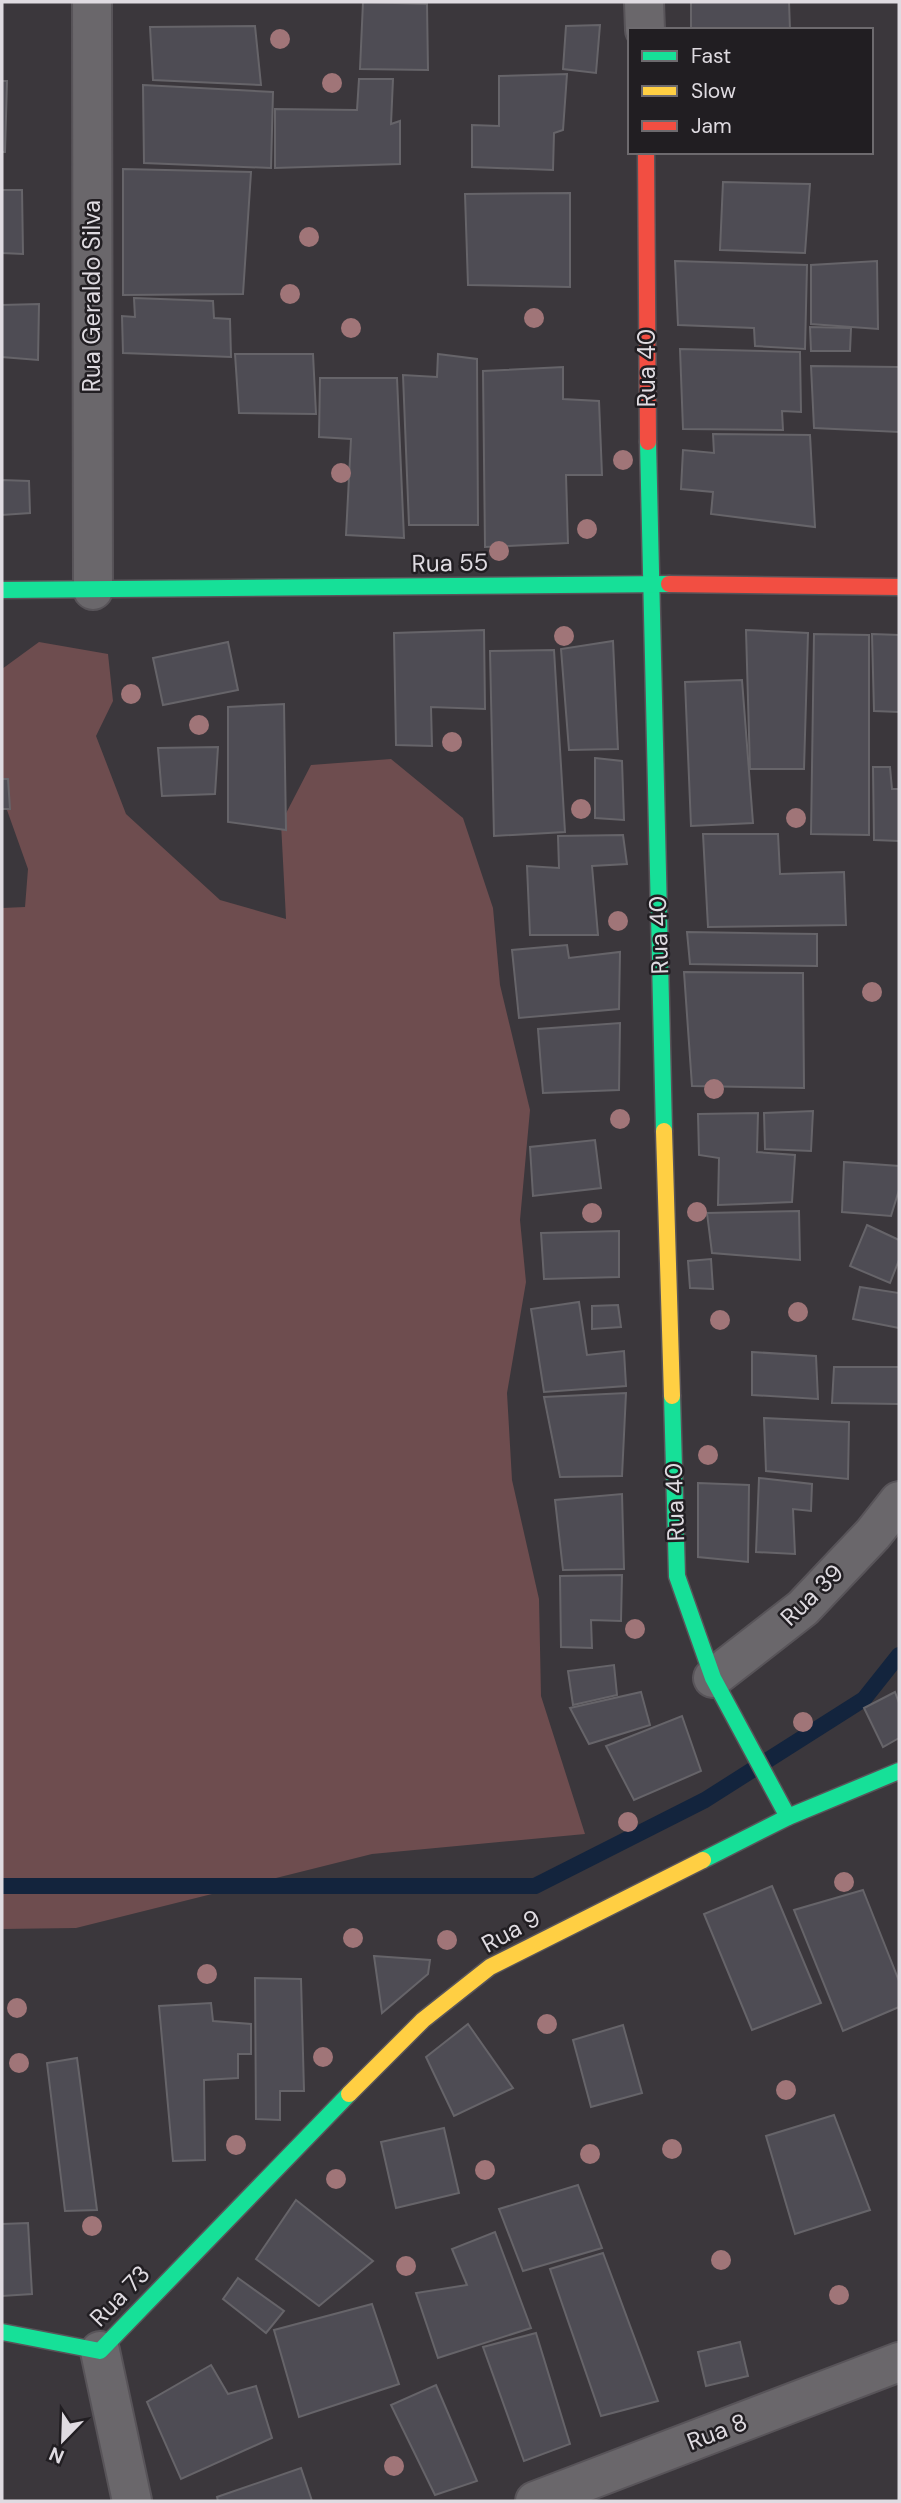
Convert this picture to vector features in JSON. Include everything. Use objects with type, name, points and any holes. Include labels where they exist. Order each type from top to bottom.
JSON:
[{"type":"street","name":"Rua Geraldo Silva","points":[[92,2],[93,590]]},
{"type":"street","points":[[645,2],[645,28]]},
{"type":"street","name":"Rua 40","points":[[646,154],[649,584],[677,1576],[721,1693],[788,1817]]},
{"type":"street","name":"Rua 55","points":[[2,590],[649,584],[899,587]]},
{"type":"street","name":"Rua 39","points":[[721,1693],[873,1534],[899,1501]]},
{"type":"street","name":"Rua 9","points":[[214,2231],[423,2020],[490,1967],[788,1817],[899,1771]]},
{"type":"street","name":"Rua 73","points":[[2,2332],[100,2351],[214,2231]]},
{"type":"street","points":[[100,2351],[130,2500]]},
{"type":"street","name":"Rua 8","points":[[535,2501],[899,2362]]},
{"type":"shaded area","points":[[39,642],[108,654],[113,701],[96,736],[126,814],[220,900],[286,919],[281,823],[311,765],[391,759],[463,818],[493,908],[500,985],[530,1110],[520,1220],[526,1282],[507,1393],[512,1480],[539,1599],[541,1696],[585,1834],[372,1854],[76,1928],[2,1929],[2,908],[25,907],[28,869],[2,796],[2,669]]},
{"type":"building","points":[[363,2],[427,4],[428,70],[360,69]]},
{"type":"building","points":[[691,2],[789,2],[790,28],[691,28]]},
{"type":"building","points":[[600,25],[596,73],[563,69],[566,26]]},
{"type":"building","points":[[255,26],[261,85],[153,80],[150,27]]},
{"type":"building","points":[[567,74],[563,130],[554,133],[553,170],[472,167],[472,125],[499,126],[499,76]]},
{"type":"building","points":[[359,79],[393,79],[391,124],[400,121],[400,164],[275,168],[275,109],[357,110]]},
{"type":"building","points":[[2,81],[7,81],[5,152],[2,152]]},
{"type":"building","points":[[143,85],[273,92],[271,168],[144,163]]},
{"type":"building","points":[[123,169],[251,172],[243,294],[123,295]]},
{"type":"building","points":[[723,182],[810,184],[805,253],[720,250]]},
{"type":"building","points":[[2,190],[22,190],[23,254],[2,253]]},
{"type":"building","points":[[570,193],[570,287],[468,285],[465,194]]},
{"type":"building","points":[[675,261],[807,265],[805,349],[755,346],[754,328],[678,325]]},
{"type":"building","points":[[877,261],[878,329],[811,324],[811,265]]},
{"type":"building","points":[[134,298],[213,301],[214,318],[230,319],[231,357],[123,353],[122,316],[135,317]]},
{"type":"building","points":[[39,304],[38,360],[2,357],[2,305]]},
{"type":"building","points":[[810,327],[851,328],[850,351],[811,351]]},
{"type":"building","points":[[680,349],[800,352],[801,412],[782,411],[783,430],[683,429]]},
{"type":"building","points":[[235,354],[313,354],[316,414],[239,413]]},
{"type":"building","points":[[438,354],[477,359],[478,525],[409,525],[403,375],[437,377]]},
{"type":"building","points":[[811,366],[899,367],[899,432],[814,428]]},
{"type":"building","points":[[563,367],[563,399],[599,401],[602,475],[566,475],[568,543],[485,547],[483,371]]},
{"type":"building","points":[[320,378],[397,378],[404,538],[346,535],[351,439],[319,437]]},
{"type":"building","points":[[713,434],[810,435],[815,527],[711,514],[713,492],[681,489],[683,450],[714,453]]},
{"type":"building","points":[[2,480],[29,481],[30,513],[2,515]]},
{"type":"building","points":[[484,630],[485,709],[431,707],[432,746],[396,745],[394,633]]},
{"type":"building","points":[[746,630],[808,633],[804,769],[750,769]]},
{"type":"building","points":[[814,634],[869,635],[869,835],[811,834]]},
{"type":"building","points":[[872,634],[899,635],[899,712],[874,711]]},
{"type":"building","points":[[613,641],[618,749],[569,750],[561,649]]},
{"type":"building","points":[[228,642],[238,690],[163,705],[153,658]]},
{"type":"building","points":[[554,650],[565,832],[494,836],[490,651]]},
{"type":"building","points":[[742,680],[753,823],[691,826],[685,682]]},
{"type":"building","points":[[284,704],[286,830],[228,822],[228,707]]},
{"type":"building","points":[[218,747],[215,794],[162,796],[158,748]]},
{"type":"building","points":[[595,758],[622,761],[624,820],[595,818]]},
{"type":"building","points":[[873,767],[890,767],[892,789],[899,789],[899,841],[874,840]]},
{"type":"building","points":[[2,779],[8,779],[10,809],[2,809]]},
{"type":"building","points":[[703,834],[778,834],[780,874],[844,872],[846,925],[708,927]]},
{"type":"building","points":[[623,835],[627,864],[592,866],[598,935],[530,935],[527,866],[559,868],[558,836]]},
{"type":"building","points":[[687,932],[817,934],[817,966],[690,964]]},
{"type":"building","points":[[567,945],[569,958],[620,952],[619,1009],[519,1018],[512,950]]},
{"type":"building","points":[[684,972],[803,973],[804,1088],[692,1086]]},
{"type":"building","points":[[620,1023],[619,1090],[543,1093],[538,1029]]},
{"type":"building","points":[[813,1111],[811,1151],[765,1149],[764,1113]]},
{"type":"building","points":[[758,1113],[757,1152],[795,1155],[792,1202],[718,1205],[719,1158],[699,1155],[698,1114]]},
{"type":"building","points":[[595,1140],[601,1188],[533,1196],[530,1147]]},
{"type":"building","points":[[844,1162],[899,1166],[899,1190],[891,1216],[842,1212]]},
{"type":"building","points":[[799,1211],[800,1260],[712,1253],[707,1213]]},
{"type":"building","points":[[867,1225],[899,1240],[899,1260],[890,1283],[850,1266]]},
{"type":"building","points":[[619,1231],[619,1277],[544,1279],[541,1233]]},
{"type":"building","points":[[711,1259],[713,1289],[690,1288],[688,1261]]},
{"type":"building","points":[[860,1287],[899,1293],[899,1328],[853,1319]]},
{"type":"building","points":[[579,1302],[587,1355],[624,1351],[626,1386],[544,1392],[531,1309]]},
{"type":"building","points":[[618,1305],[621,1327],[592,1329],[592,1306]]},
{"type":"building","points":[[752,1352],[816,1356],[818,1399],[752,1395]]},
{"type":"building","points":[[834,1367],[899,1367],[899,1404],[832,1403]]},
{"type":"building","points":[[626,1393],[622,1476],[560,1477],[544,1397]]},
{"type":"building","points":[[764,1418],[849,1422],[848,1479],[766,1471]]},
{"type":"building","points":[[759,1478],[812,1484],[811,1511],[793,1509],[795,1554],[756,1552]]},
{"type":"building","points":[[698,1483],[749,1485],[748,1562],[698,1557]]},
{"type":"building","points":[[622,1494],[624,1569],[563,1570],[555,1500]]},
{"type":"building","points":[[622,1575],[621,1621],[591,1620],[592,1648],[561,1647],[560,1576]]},
{"type":"building","points":[[614,1665],[617,1695],[573,1705],[568,1671]]},
{"type":"building","points":[[641,1692],[650,1725],[589,1744],[570,1708]]},
{"type":"building","points":[[895,1692],[899,1703],[899,1738],[883,1747],[864,1708]]},
{"type":"building","points":[[682,1716],[701,1771],[634,1800],[606,1746]]},
{"type":"building","points":[[772,1886],[821,2003],[752,2030],[704,1914]]},
{"type":"building","points":[[863,1890],[899,1981],[899,2007],[843,2031],[794,1910]]},
{"type":"building","points":[[374,1956],[430,1960],[428,1974],[382,2013]]},
{"type":"building","points":[[255,1978],[301,1979],[304,2091],[280,2091],[280,2120],[256,2119]]},
{"type":"building","points":[[211,2003],[213,2021],[251,2024],[251,2054],[238,2054],[238,2078],[204,2080],[205,2160],[173,2161],[159,2006]]},
{"type":"building","points":[[468,2024],[513,2088],[454,2116],[426,2057]]},
{"type":"building","points":[[623,2025],[642,2093],[591,2107],[573,2040]]},
{"type":"building","points":[[77,2058],[97,2210],[65,2211],[47,2063]]},
{"type":"building","points":[[834,2115],[870,2210],[795,2234],[766,2136]]},
{"type":"building","points":[[444,2128],[459,2193],[396,2208],[381,2142]]},
{"type":"building","points":[[578,2185],[602,2248],[523,2271],[499,2209]]},
{"type":"building","points":[[296,2200],[373,2261],[319,2306],[256,2259]]},
{"type":"building","points":[[28,2223],[32,2294],[2,2296],[2,2224]]},
{"type":"building","points":[[495,2232],[531,2328],[438,2358],[416,2293],[467,2285],[452,2249]]},
{"type":"building","points":[[603,2253],[658,2401],[601,2416],[550,2269]]},
{"type":"building","points":[[238,2278],[284,2311],[266,2333],[223,2299]]},
{"type":"building","points":[[372,2304],[399,2384],[299,2417],[274,2330]]},
{"type":"building","points":[[536,2333],[570,2444],[524,2461],[483,2347]]},
{"type":"building","points":[[740,2342],[748,2376],[706,2386],[698,2352]]},
{"type":"building","points":[[211,2365],[228,2394],[256,2386],[272,2438],[181,2479],[147,2402]]},
{"type":"building","points":[[436,2385],[477,2481],[435,2495],[391,2405]]},
{"type":"building","points":[[301,2468],[312,2501],[218,2501],[217,2497]]},
{"type":"waterway","points":[[2,1886],[535,1886],[705,1800],[864,1699],[899,1655]]},
{"type":"traffic: fast","points":[[648,442],[664,1131]]},
{"type":"traffic: fast","points":[[2,590],[669,584]]},
{"type":"traffic: fast","points":[[672,1396],[677,1576],[713,1678],[788,1817]]},
{"type":"traffic: fast","points":[[703,1860],[788,1817],[899,1771]]},
{"type":"traffic: fast","points":[[2,2332],[100,2351],[349,2094]]},
{"type":"traffic: slow","points":[[664,1131],[672,1396]]},
{"type":"traffic: slow","points":[[349,2094],[423,2020],[490,1967],[703,1860]]},
{"type":"traffic: jam","points":[[646,154],[648,442]]},
{"type":"traffic: jam","points":[[669,584],[899,587]]}]
